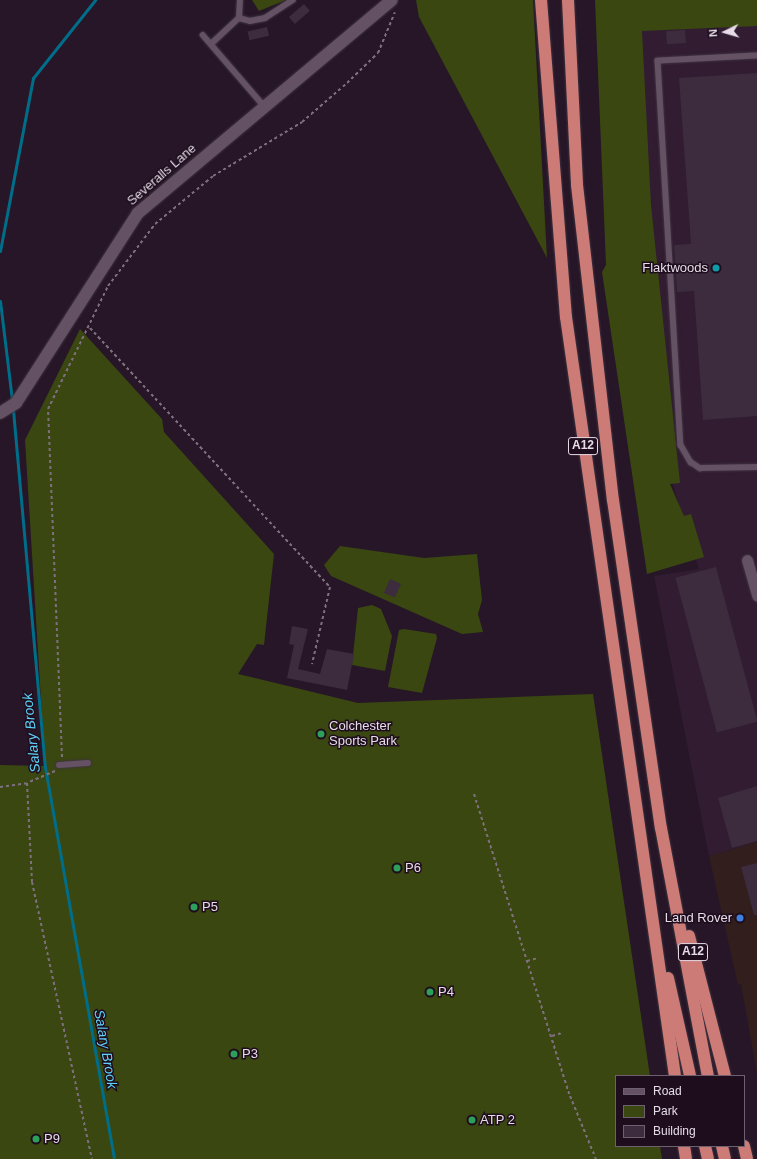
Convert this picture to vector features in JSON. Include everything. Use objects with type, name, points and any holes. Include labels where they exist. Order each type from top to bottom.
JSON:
[{"type":"highway","name":"A12","points":[[541,0],[566,317],[675,1075]]},
{"type":"highway","name":"A12","points":[[568,0],[577,184],[612,500],[661,828],[708,1075]]},
{"type":"highway","name":"A12","points":[[661,828],[725,1075]]},
{"type":"highway","name":"A12","points":[[649,890],[690,1075]]},
{"type":"highway","points":[[684,1147],[686,1159]]},
{"type":"highway","points":[[705,1147],[708,1159]]},
{"type":"highway","points":[[722,1147],[725,1159]]},
{"type":"highway","points":[[744,1147],[747,1159]]},
{"type":"street","name":"Severalls Lane","points":[[0,413],[16,403],[138,213],[264,106],[395,3]]},
{"type":"street","points":[[747,560],[757,596]]},
{"type":"lane","points":[[211,44],[239,18],[240,0]]},
{"type":"lane","points":[[239,18],[250,21],[265,18],[294,0]]},
{"type":"lane","points":[[203,35],[264,106]]},
{"type":"lane","points":[[757,56],[658,61],[681,445],[691,462],[700,468],[757,467]]},
{"type":"lane","points":[[60,765],[88,763]]},
{"type":"path","points":[[0,787],[27,783],[40,779],[53,774],[60,765],[48,409],[89,328],[108,286],[155,224],[213,176],[302,122],[347,83],[378,53],[395,3]]},
{"type":"path","points":[[89,328],[330,587],[312,664]]},
{"type":"path","points":[[27,783],[32,882],[92,1159]]},
{"type":"path","points":[[474,794],[570,1096],[596,1159]]},
{"type":"path","points":[[527,961],[538,958]]},
{"type":"path","points":[[552,1036],[562,1033]]},
{"type":"path","points":[[590,1143],[594,1142]]},
{"type":"shaded area","points":[[757,21],[757,842],[709,856],[654,576],[699,569],[673,485],[647,281],[630,26]]},
{"type":"shaded area","name":"Land Rover","points":[[757,842],[757,1074],[741,984],[738,985],[709,856]]},
{"type":"green space","points":[[252,0],[286,0],[259,11]]},
{"type":"green space","points":[[416,0],[533,0],[547,258],[419,17]]},
{"type":"green space","points":[[595,0],[757,0],[757,26],[642,31],[651,205],[680,483],[670,484],[684,516],[691,514],[704,557],[647,574],[602,272],[606,265]]},
{"type":"green space","name":"Colchester Sports Park","points":[[80,329],[162,419],[164,432],[274,554],[264,645],[257,644],[238,674],[358,703],[593,694],[650,1075],[615,1075],[615,1147],[660,1147],[662,1159],[0,1159],[0,765],[45,766],[25,440]]},
{"type":"green space","points":[[340,546],[424,558],[477,554],[482,600],[478,614],[483,632],[462,634],[331,576],[324,565]]},
{"type":"green space","points":[[372,605],[381,609],[392,636],[385,671],[352,665],[358,608]]},
{"type":"green space","points":[[404,629],[436,634],[437,638],[422,693],[388,687],[399,630]]},
{"type":"building","points":[[304,4],[310,11],[295,24],[289,17]]},
{"type":"building","points":[[267,27],[269,36],[250,40],[248,31]]},
{"type":"building","points":[[685,30],[686,43],[667,44],[666,31]]},
{"type":"building","name":"Flaktwoods","points":[[757,73],[757,416],[703,420],[694,291],[677,292],[674,245],[691,244],[679,78]]},
{"type":"building","points":[[716,567],[757,720],[757,722],[717,732],[675,578]]},
{"type":"building","points":[[390,579],[401,584],[395,598],[384,593]]},
{"type":"building","points":[[292,626],[308,629],[298,669],[320,674],[327,649],[354,654],[347,690],[287,678],[294,645],[289,644]]},
{"type":"building","points":[[757,786],[757,841],[732,848],[718,798]]},
{"type":"building","points":[[757,863],[757,915],[754,915],[741,867]]},
{"type":"waterway","name":"Salary Brook","points":[[0,251],[33,78],[95,0]]},
{"type":"waterway","name":"Salary Brook","points":[[0,301],[12,400]]},
{"type":"waterway","name":"Salary Brook","points":[[13,410],[45,767],[114,1159]]},
{"type":"place","name":"Flaktwoods","points":[[716,268]]},
{"type":"place","name":"Colchester Sports Park","points":[[321,734]]},
{"type":"place","name":"P6","points":[[397,868]]},
{"type":"place","name":"P5","points":[[194,907]]},
{"type":"place","name":"Land Rover","points":[[740,918]]},
{"type":"place","name":"P4","points":[[430,992]]},
{"type":"place","name":"P3","points":[[234,1054]]},
{"type":"place","name":"ATP 2","points":[[472,1120]]},
{"type":"place","name":"P9","points":[[36,1139]]}]
